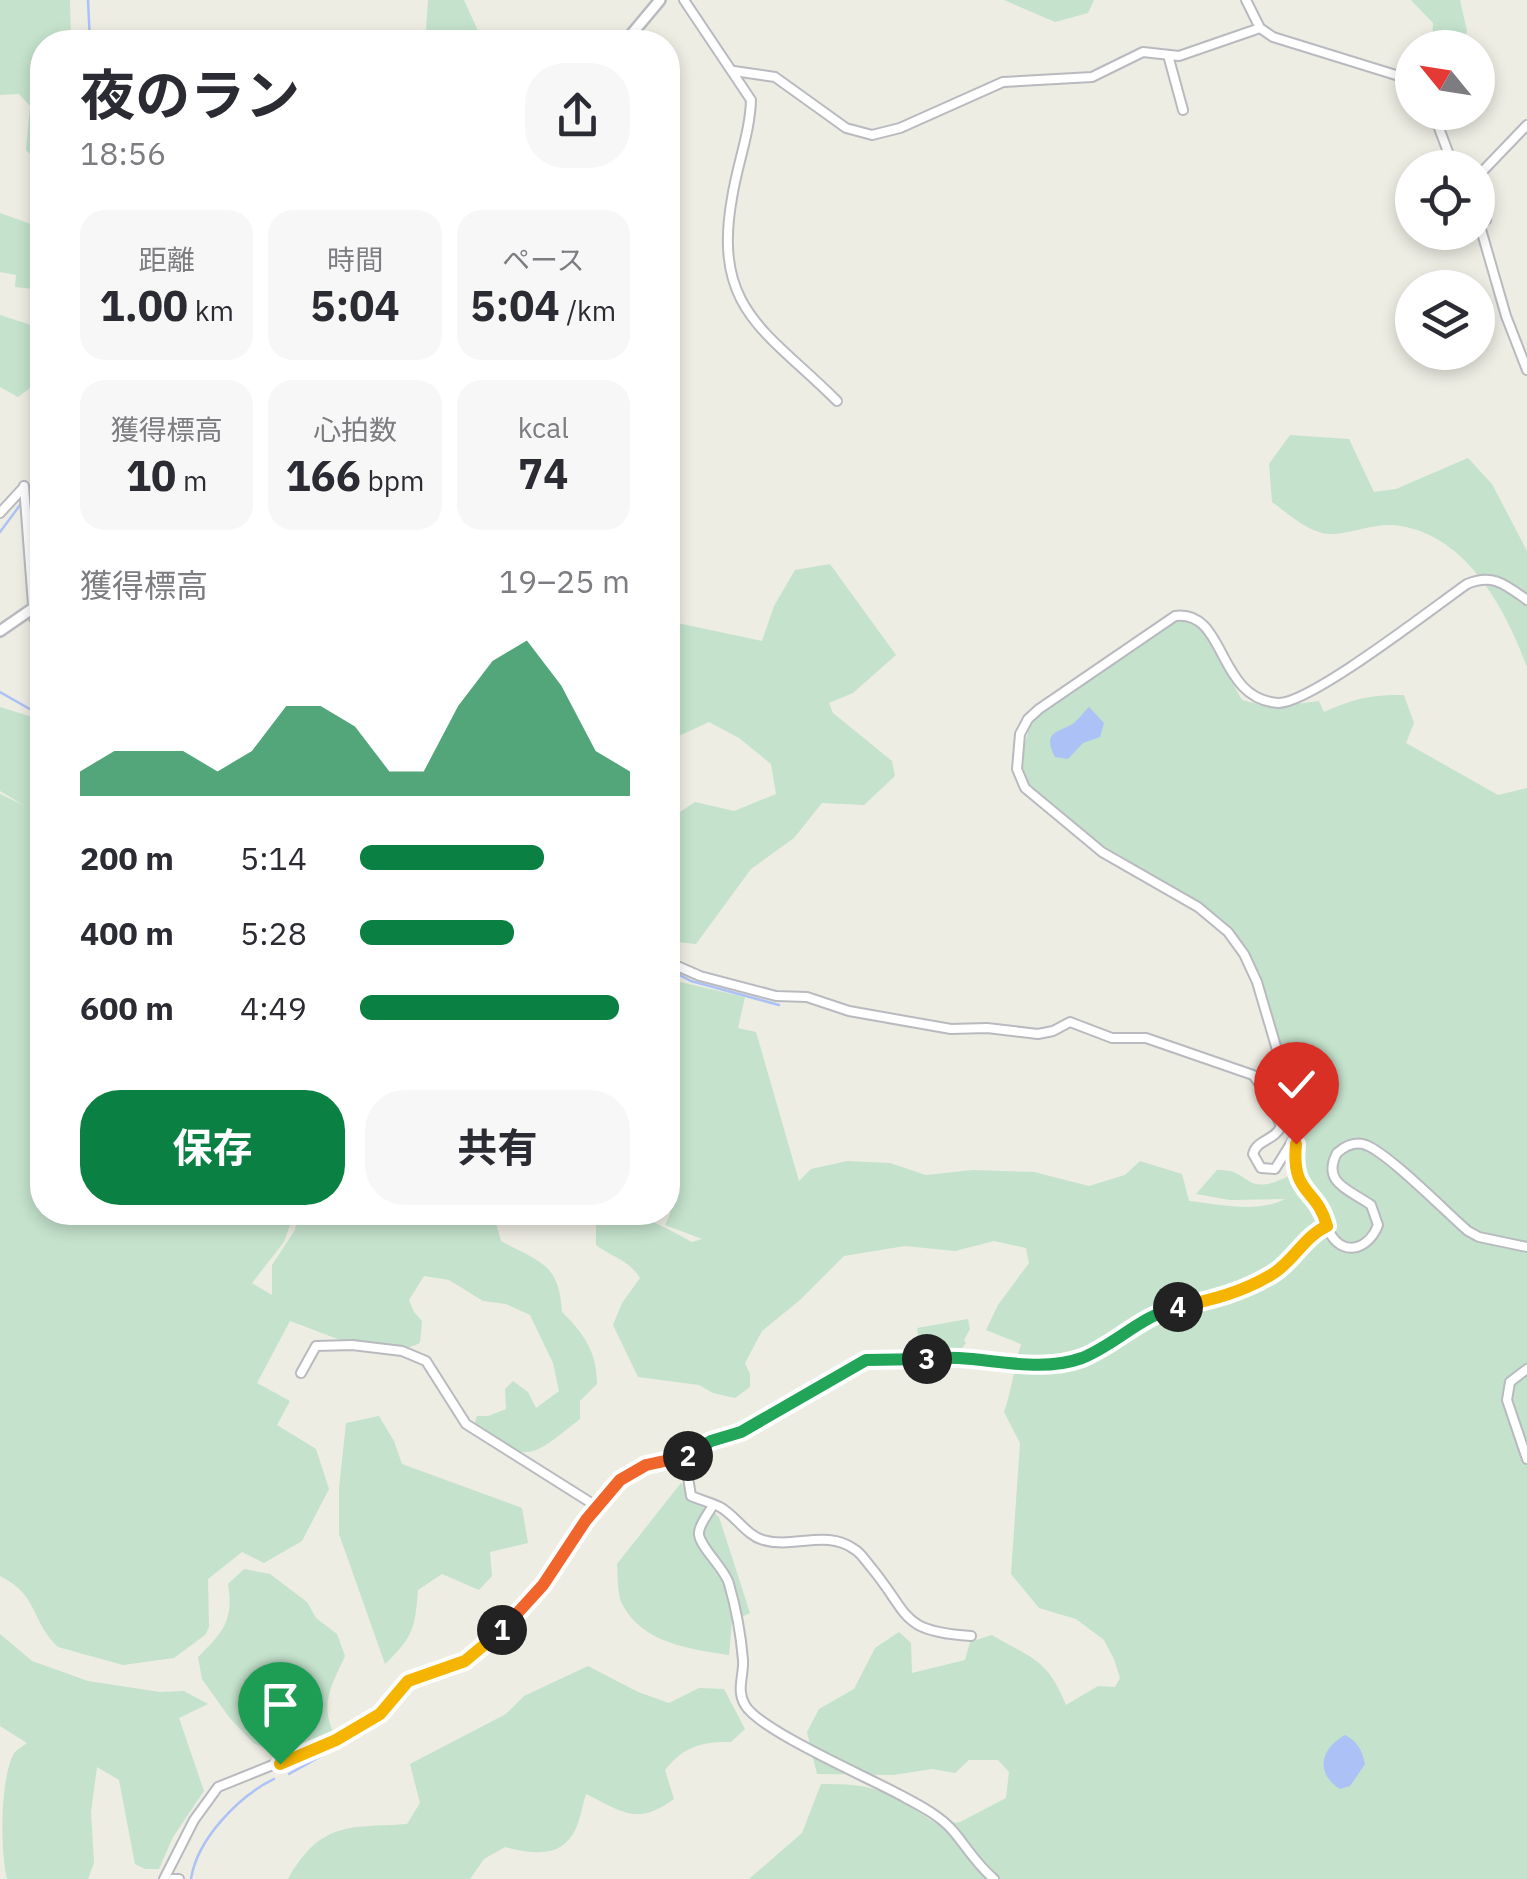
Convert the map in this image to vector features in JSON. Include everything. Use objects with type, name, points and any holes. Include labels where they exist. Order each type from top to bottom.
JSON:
[{"type":"street","points":[[635,30],[660,0]]},
{"type":"street","points":[[684,0],[752,100],[725,236],[728,268],[741,300],[757,324],[837,402]]},
{"type":"street","points":[[1246,0],[1260,28],[1279,40],[1395,75]]},
{"type":"street","points":[[734,70],[775,76],[846,128],[872,135],[900,128],[1003,82],[1084,79],[1142,52],[1190,54],[1260,28]]},
{"type":"street","points":[[1168,55],[1183,110]]},
{"type":"street","points":[[1495,159],[1527,126]]},
{"type":"street","points":[[1487,250],[1527,370]]},
{"type":"street","points":[[0,513],[24,486],[30,543]]},
{"type":"street","points":[[1527,600],[1502,581],[1480,578],[1314,690],[1284,703],[1249,694],[1234,677],[1205,624],[1193,616],[1175,616],[1039,709],[1022,728],[1016,762],[1025,788],[1102,852],[1208,914],[1237,944],[1263,997],[1296,1111],[1295,1173],[1322,1209],[1335,1240],[1357,1249],[1374,1236],[1377,1214],[1371,1205],[1340,1186],[1332,1170],[1337,1153],[1344,1147],[1364,1144],[1468,1231],[1527,1247]]},
{"type":"street","points":[[0,630],[30,610]]},
{"type":"street","points":[[680,967],[776,996],[807,997],[849,1011],[934,1027],[1038,1034],[1070,1022],[1112,1038],[1146,1038],[1242,1070],[1260,1082],[1280,1118],[1280,1126],[1274,1136],[1255,1148],[1255,1163],[1260,1168],[1274,1169],[1280,1165],[1298,1132]]},
{"type":"street","points":[[164,1879],[194,1820],[218,1787],[336,1740],[380,1714],[408,1681],[465,1661],[478,1652],[543,1585],[596,1506],[634,1469],[685,1458],[711,1441],[741,1432],[866,1360],[939,1357],[998,1364],[1082,1358],[1158,1314],[1221,1298],[1274,1272],[1316,1231],[1327,1226]]},
{"type":"street","points":[[301,1372],[316,1346],[352,1345],[402,1351],[426,1361],[466,1424],[596,1506]]},
{"type":"street","points":[[1527,1368],[1510,1382],[1507,1400],[1527,1459]]},
{"type":"street","points":[[685,1458],[691,1496],[721,1508],[757,1538],[784,1544],[828,1539],[852,1547],[888,1587],[899,1610],[913,1624],[971,1636]]},
{"type":"street","points":[[713,1505],[698,1532],[700,1541],[725,1571],[730,1584],[744,1661],[740,1689],[752,1715],[941,1819],[980,1868],[994,1879]]},
{"type":"green space","points":[[0,0],[70,0],[71,30],[30,30],[30,106],[19,94],[0,95]]},
{"type":"green space","points":[[428,0],[464,0],[478,30],[426,30]]},
{"type":"green space","points":[[1004,0],[1094,0],[1088,13],[1055,22]]},
{"type":"green space","points":[[1411,0],[1460,0],[1467,30],[1433,30],[1433,23]]},
{"type":"green space","points":[[30,106],[30,154],[26,150]]},
{"type":"green space","points":[[0,213],[30,224],[30,289],[15,287],[16,275],[0,272]]},
{"type":"green space","points":[[0,315],[30,326],[30,388],[18,397],[0,387]]},
{"type":"green space","points":[[1290,435],[1349,439],[1374,492],[1396,489],[1468,458],[1492,484],[1527,551],[1527,667],[1494,597],[1461,557],[1441,541],[1418,530],[1393,525],[1324,533],[1300,523],[1272,502],[1269,464]]},
{"type":"green space","points":[[830,564],[896,655],[853,693],[829,703],[833,713],[892,761],[895,776],[864,805],[822,803],[794,838],[751,869],[696,944],[680,942],[680,812],[695,802],[734,811],[776,794],[771,764],[739,738],[709,722],[680,735],[680,624],[762,641],[774,606],[795,570]]},
{"type":"green space","points":[[1183,618],[1198,624],[1242,700],[1269,707],[1319,701],[1324,712],[1363,698],[1404,695],[1414,723],[1406,743],[1498,795],[1527,788],[1527,1879],[749,1879],[802,1833],[821,1784],[884,1792],[939,1825],[960,1822],[1006,1798],[1009,1772],[998,1760],[969,1760],[955,1773],[932,1769],[893,1775],[817,1774],[807,1732],[819,1709],[854,1689],[875,1648],[899,1632],[911,1643],[912,1673],[965,1660],[970,1642],[992,1635],[1045,1669],[1066,1705],[1098,1686],[1115,1687],[1120,1678],[1104,1640],[1076,1619],[1039,1608],[1011,1574],[1020,1443],[1004,1412],[1021,1344],[986,1330],[998,1305],[1029,1263],[1026,1248],[994,1241],[955,1251],[905,1246],[844,1256],[762,1331],[745,1363],[750,1387],[735,1398],[699,1385],[638,1377],[613,1325],[622,1303],[640,1278],[626,1263],[596,1245],[596,1225],[659,1225],[692,1242],[702,1239],[665,1225],[680,1225],[680,982],[745,997],[738,1028],[756,1032],[799,1181],[811,1169],[847,1161],[890,1163],[926,1175],[973,1170],[1034,1172],[1089,1186],[1125,1175],[1140,1161],[1182,1174],[1189,1201],[1250,1207],[1285,1199],[1230,1200],[1196,1194],[1217,1170],[1237,1173],[1256,1184],[1291,1175],[1301,1187],[1300,1103],[1309,1094],[1298,1100],[1264,988],[1247,948],[1222,919],[1199,902],[1104,846],[1052,806],[1027,785],[1021,771],[1030,724],[1160,629]]},
{"type":"green space","points":[[0,707],[30,716],[30,1225],[290,1225],[284,1242],[252,1283],[272,1295],[272,1265],[296,1225],[497,1225],[501,1241],[537,1260],[552,1274],[562,1312],[583,1336],[595,1362],[597,1384],[580,1401],[580,1419],[539,1449],[518,1451],[474,1425],[477,1416],[506,1409],[505,1389],[513,1381],[528,1392],[536,1408],[559,1391],[553,1363],[530,1315],[506,1304],[483,1301],[449,1280],[424,1276],[409,1300],[422,1321],[420,1343],[405,1348],[372,1348],[290,1321],[257,1383],[290,1401],[277,1425],[316,1449],[329,1489],[302,1541],[264,1563],[242,1552],[208,1579],[209,1627],[205,1635],[174,1658],[123,1665],[58,1647],[22,1592],[0,1576],[0,794],[25,806],[0,791]]},
{"type":"green space","points":[[968,1319],[970,1329],[959,1352],[920,1351],[917,1328]]},
{"type":"green space","points":[[379,1416],[402,1464],[522,1508],[528,1543],[490,1552],[492,1576],[479,1590],[442,1574],[418,1590],[411,1632],[385,1664],[339,1534],[346,1423]]},
{"type":"green space","points":[[681,1483],[719,1517],[750,1613],[732,1621],[729,1655],[684,1647],[655,1636],[631,1617],[620,1600],[617,1564]]},
{"type":"green space","points":[[244,1569],[270,1574],[307,1602],[316,1618],[337,1634],[345,1656],[328,1700],[332,1729],[327,1743],[289,1759],[253,1743],[202,1679],[198,1657],[225,1625],[228,1584]]},
{"type":"green space","points":[[0,1634],[32,1661],[88,1681],[160,1692],[184,1691],[208,1704],[179,1718],[204,1791],[173,1837],[159,1869],[135,1864],[119,1780],[97,1767],[91,1812],[94,1863],[88,1879],[7,1879],[2,1833],[6,1780],[14,1753],[27,1743],[0,1726]]},
{"type":"green space","points":[[588,1666],[669,1703],[699,1688],[724,1689],[745,1729],[731,1742],[694,1747],[672,1762],[665,1770],[674,1799],[661,1807],[630,1813],[586,1794],[577,1825],[567,1842],[542,1852],[505,1847],[484,1859],[470,1879],[288,1879],[312,1846],[325,1837],[352,1828],[407,1824],[420,1803],[410,1764],[506,1714],[524,1696]]},
{"type":"water","points":[[1089,707],[1104,723],[1100,737],[1083,743],[1068,759],[1055,757],[1052,736]]},
{"type":"water","points":[[1345,1735],[1358,1746],[1365,1764],[1350,1786],[1340,1789],[1327,1776],[1324,1761],[1330,1747]]},
{"type":"waterway","points":[[88,0],[89,30]]},
{"type":"waterway","points":[[27,494],[30,487]]},
{"type":"waterway","points":[[0,532],[23,501]]},
{"type":"waterway","points":[[0,692],[30,709]]},
{"type":"waterway","points":[[680,975],[779,1005]]},
{"type":"waterway","points":[[289,1774],[384,1721]]},
{"type":"waterway","points":[[191,1879],[202,1849],[222,1820],[247,1796],[274,1779]]},
{"type":"route","points":[[280,1764],[336,1740],[380,1714],[408,1681],[465,1661],[478,1652],[543,1585],[596,1506],[634,1469],[685,1458],[703,1444],[741,1432],[866,1360],[939,1357],[998,1364],[1066,1362],[1082,1358],[1158,1314],[1221,1298],[1274,1272],[1316,1231],[1327,1226],[1322,1209],[1295,1173],[1296,1144]]}]
